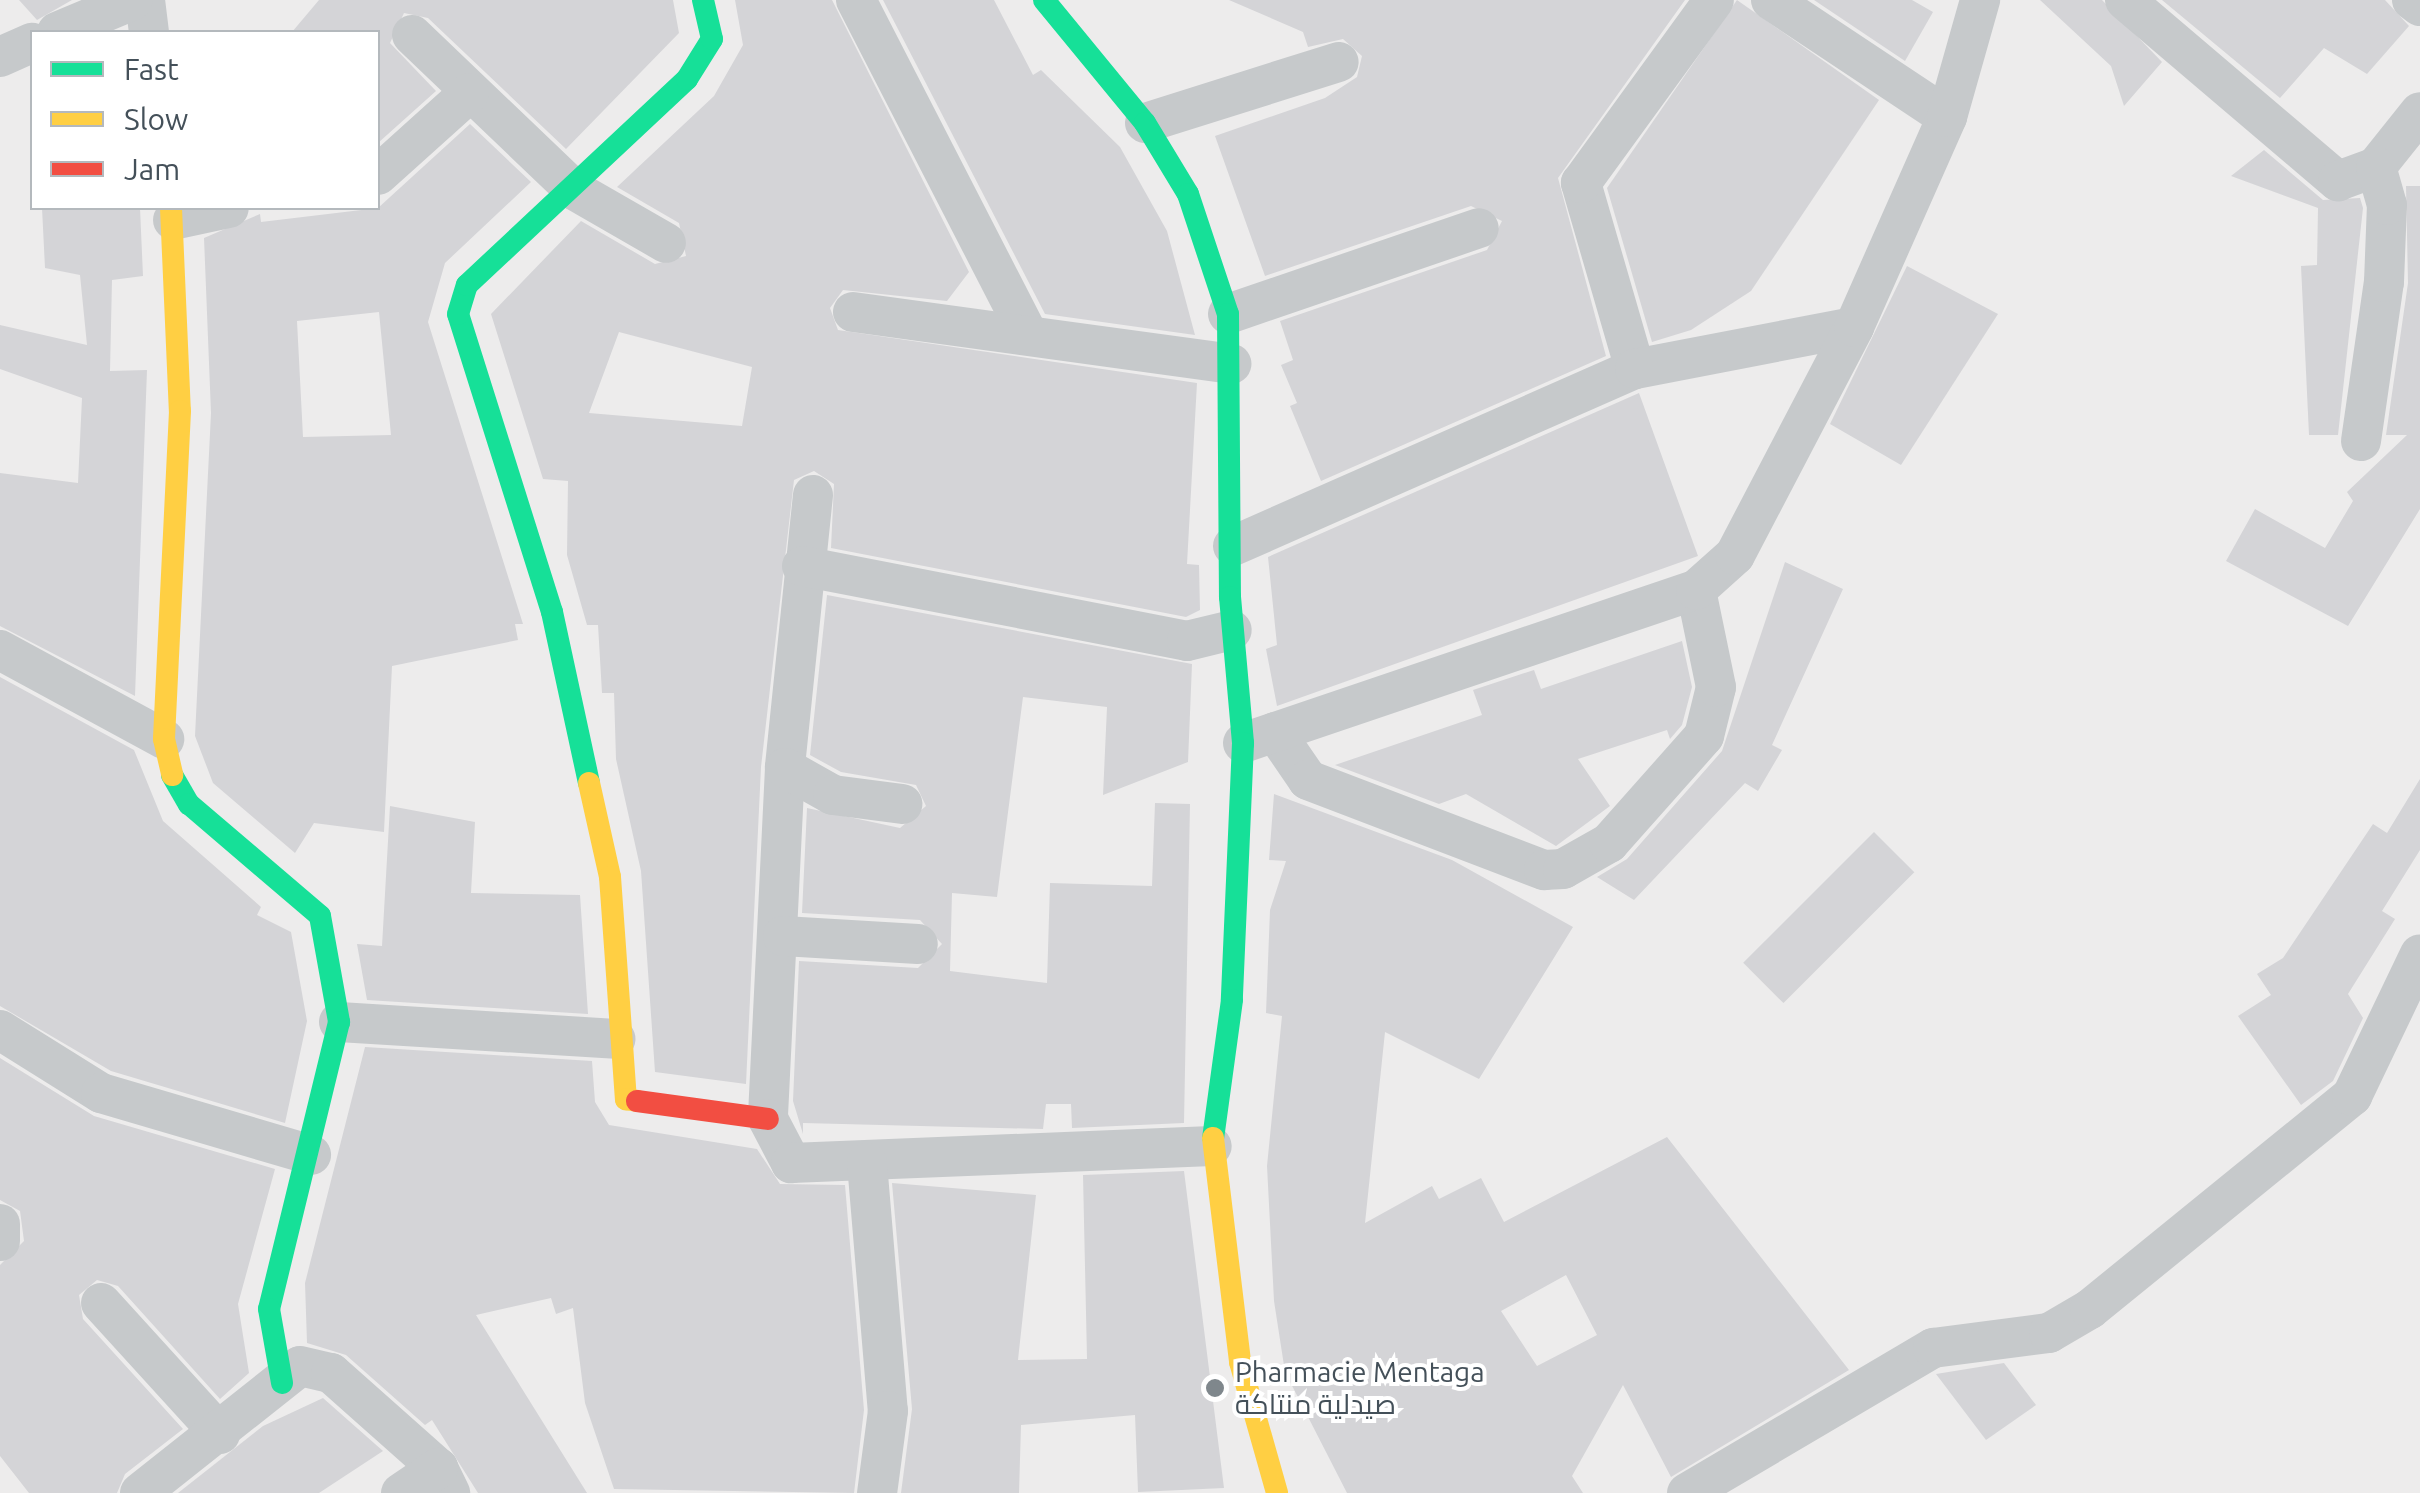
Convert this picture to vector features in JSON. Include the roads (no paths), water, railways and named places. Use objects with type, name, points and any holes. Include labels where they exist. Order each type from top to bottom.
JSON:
[{"type":"street","points":[[62,30],[133,0]]},
{"type":"street","points":[[145,0],[149,30]]},
{"type":"street","points":[[703,0],[712,39],[688,79],[574,190],[468,285],[458,314],[552,612],[606,858],[615,1038],[626,1099],[768,1119]]},
{"type":"street","points":[[856,0],[1028,334]]},
{"type":"street","points":[[1044,0],[1145,123],[1188,194],[1228,314],[1232,630],[1259,738],[1232,1000],[1212,1146],[1240,1362],[1278,1493]]},
{"type":"street","points":[[1636,369],[1581,183],[1714,0]]},
{"type":"street","points":[[1771,0],[1947,117]]},
{"type":"street","points":[[1259,738],[1696,590],[1736,555],[1854,327],[1947,117],[1980,0]]},
{"type":"street","points":[[2125,0],[2338,181],[2376,167],[2420,112]]},
{"type":"street","points":[[2412,0],[2420,6]]},
{"type":"street","points":[[412,35],[574,190],[666,243]]},
{"type":"street","points":[[0,57],[30,44]]},
{"type":"street","points":[[1145,123],[1339,62]]},
{"type":"street","points":[[380,173],[469,93]]},
{"type":"street","points":[[2361,441],[2384,282],[2387,205],[2376,167]]},
{"type":"street","points":[[210,210],[172,214],[180,490],[164,738],[189,804],[320,916],[339,1022],[311,1155],[270,1308],[282,1383]]},
{"type":"street","points":[[1228,314],[1479,228]]},
{"type":"street","points":[[854,312],[1231,364]]},
{"type":"street","points":[[1233,546],[1636,369],[1854,327]]},
{"type":"street","points":[[813,495],[802,566],[786,768],[783,936],[768,1119],[790,1162],[867,1164],[1212,1146]]},
{"type":"street","points":[[802,566],[1187,641],[1232,630]]},
{"type":"street","points":[[1259,738],[1308,780],[1564,870],[1608,843],[1704,736],[1716,687],[1696,590]]},
{"type":"street","points":[[0,650],[164,738]]},
{"type":"street","points":[[786,768],[833,794],[902,804]]},
{"type":"street","points":[[783,936],[918,944]]},
{"type":"street","points":[[1687,1493],[1934,1348],[2049,1333],[2090,1309],[2352,1096],[2420,954]]},
{"type":"street","points":[[339,1022],[615,1038]]},
{"type":"street","points":[[0,1030],[101,1093],[311,1155]]},
{"type":"street","points":[[867,1164],[888,1411],[878,1493]]},
{"type":"street","points":[[0,1224],[0,1241]]},
{"type":"street","points":[[101,1303],[220,1434]]},
{"type":"street","points":[[140,1493],[220,1434],[300,1366],[331,1372],[444,1480],[400,1493]]},
{"type":"place","name":"Pharmacie Mentaga صيدلية منتاكة","points":[[1215,1388]]}]
